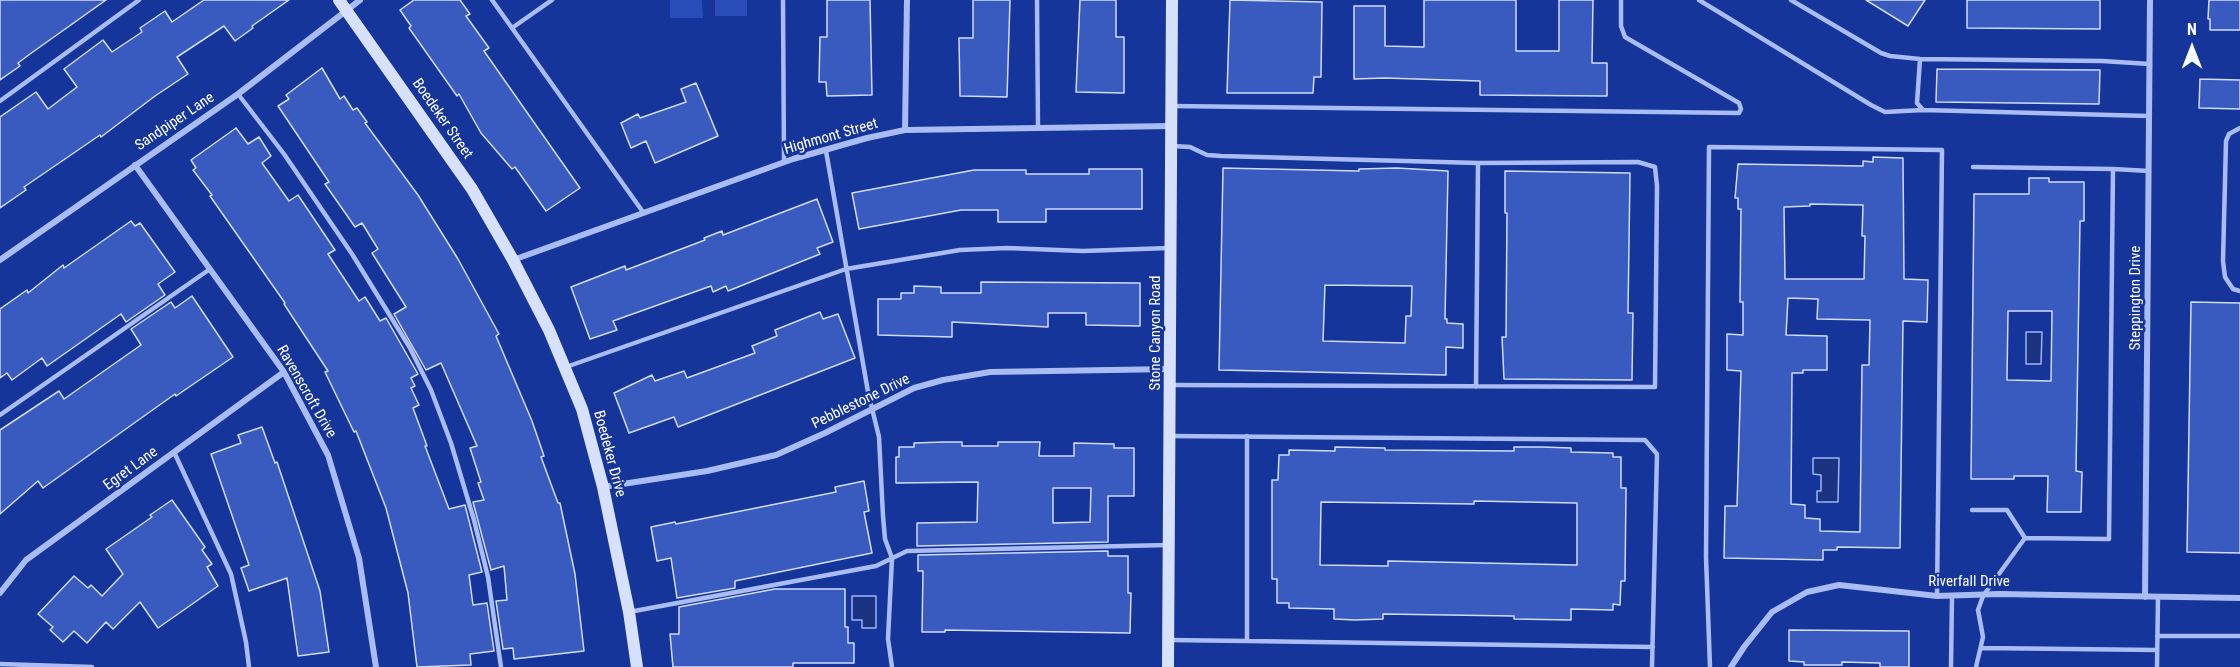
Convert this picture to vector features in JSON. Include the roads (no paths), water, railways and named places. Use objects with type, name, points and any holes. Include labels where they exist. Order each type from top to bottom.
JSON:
[{"type":"street","name":"Sandpiper Lane","points":[[0,260],[238,94],[343,5],[360,0]]},
{"type":"street","points":[[905,130],[907,0]]},
{"type":"street","name":"Stone Canyon Road","points":[[1168,667],[1172,0]]},
{"type":"street","name":"Steppington Drive","points":[[2145,597],[2150,0]]},
{"type":"street","name":"Boedeker Street","points":[[343,5],[472,189],[513,260]]},
{"type":"street","name":"Highmont Street","points":[[513,260],[784,162],[867,138],[905,130],[1172,126]]},
{"type":"street","name":"Ravenscroft Drive","points":[[135,165],[284,372],[328,455],[359,558],[376,667]]},
{"type":"street","name":"Boedeker Drive","points":[[513,260],[549,330],[582,409],[603,487],[630,612],[638,667]]},
{"type":"street","name":"Pebblestone Drive","points":[[603,487],[707,471],[776,455],[825,434],[872,408],[923,385],[943,380],[990,372],[1171,369]]},
{"type":"street","name":"Egret Lane","points":[[0,592],[26,560],[284,372]]},
{"type":"street","name":"Riverfall Drive","points":[[1731,667],[1772,612],[1807,592],[1839,585],[1937,596],[1999,594],[2240,598]]},
{"type":"lane","points":[[0,101],[139,0]]},
{"type":"lane","points":[[492,0],[643,212]]},
{"type":"lane","points":[[512,28],[552,0]]},
{"type":"lane","points":[[783,0],[784,162]]},
{"type":"lane","points":[[1037,0],[1038,127]]},
{"type":"lane","points":[[1172,106],[1739,112],[1741,109],[1739,103],[1625,37],[1621,26],[1621,0]]},
{"type":"lane","points":[[1699,0],[1885,112],[1923,110],[2149,116]]},
{"type":"lane","points":[[1791,0],[1881,53],[1904,58],[2102,61],[2150,64]]},
{"type":"lane","points":[[1920,59],[1917,103],[1923,110]]},
{"type":"lane","points":[[238,94],[284,154],[352,254],[410,348],[431,390],[451,443],[474,520],[488,577],[501,667]]},
{"type":"lane","points":[[2240,128],[2229,134],[2226,141],[2223,261],[2225,277],[2233,289],[2240,291]]},
{"type":"lane","points":[[1171,385],[1655,387],[1657,221],[1655,167],[1638,162],[1478,163],[1221,156],[1207,155],[1190,147],[1172,146]]},
{"type":"lane","points":[[1710,667],[1706,557],[1709,147],[1942,150],[1937,596]]},
{"type":"lane","points":[[826,151],[846,269],[879,437],[885,539],[892,558],[888,639],[892,667]]},
{"type":"lane","points":[[1476,387],[1478,163]]},
{"type":"lane","points":[[1973,167],[2149,171]]},
{"type":"lane","points":[[2025,538],[2109,539],[2113,169]]},
{"type":"lane","points":[[565,367],[846,269],[960,250],[1007,248],[1083,251],[1172,248]]},
{"type":"lane","points":[[0,415],[210,269]]},
{"type":"lane","points":[[1171,436],[1645,440],[1657,454],[1652,667]]},
{"type":"lane","points":[[1247,436],[1247,641]]},
{"type":"lane","points":[[174,452],[231,574],[246,642],[249,667]]},
{"type":"lane","points":[[1972,510],[2007,510],[2025,538]]},
{"type":"lane","points":[[1976,667],[1983,637],[1978,610],[1983,596],[2025,538]]},
{"type":"lane","points":[[630,612],[876,566],[907,551],[1169,545]]},
{"type":"lane","points":[[1951,667],[1952,596]]},
{"type":"lane","points":[[2157,667],[2158,597]]},
{"type":"lane","points":[[2157,636],[2240,636]]},
{"type":"lane","points":[[1168,640],[1653,647]]},
{"type":"lane","points":[[1981,648],[2157,650]]},
{"type":"lane","points":[[0,664],[92,667]]}]
